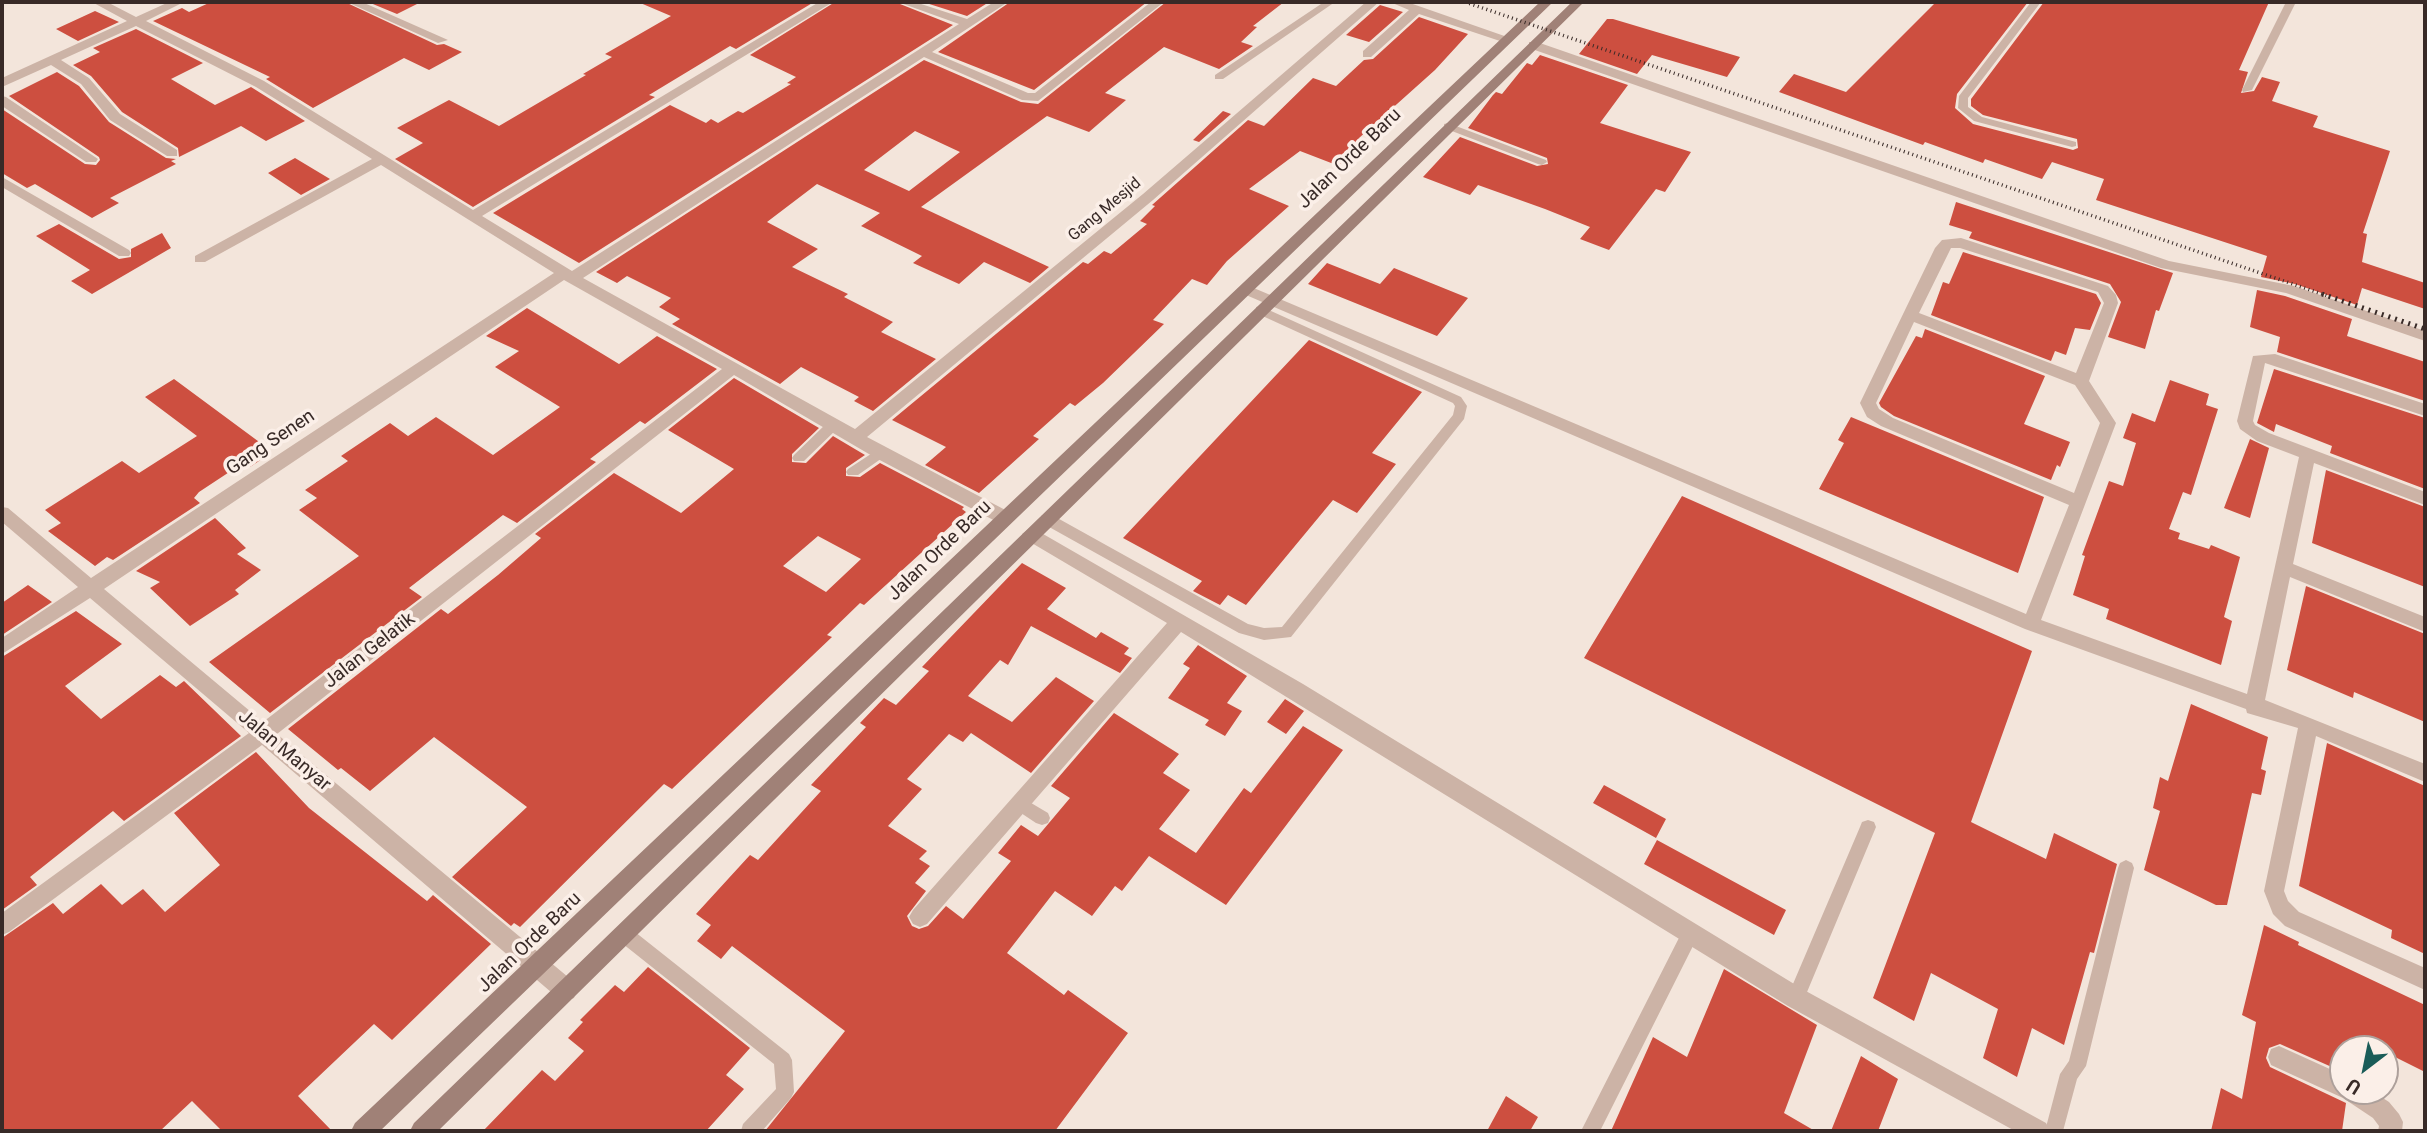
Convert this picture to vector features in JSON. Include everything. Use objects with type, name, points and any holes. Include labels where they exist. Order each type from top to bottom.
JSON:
[{"type":"main road","name":"Jalan Orde Baru","points":[[363,1131],[1547,2]]},
{"type":"main road","points":[[422,1131],[1448,126],[1578,2]]},
{"type":"street","points":[[98,2],[260,84],[568,276],[834,424],[880,453],[1005,518]]},
{"type":"street","points":[[2,83],[178,2]]},
{"type":"street","points":[[353,2],[442,40]]},
{"type":"street","points":[[471,217],[827,2]]},
{"type":"street","points":[[904,2],[970,24]]},
{"type":"street","name":"Gang Senen","points":[[2,647],[568,276],[1002,2]]},
{"type":"street","points":[[924,53],[1026,97],[1038,97],[1158,2]]},
{"type":"street","name":"Gang Mesjid","points":[[855,438],[1148,197],[1373,2]]},
{"type":"street","points":[[1396,2],[1507,39]]},
{"type":"street","points":[[1367,54],[1417,9]]},
{"type":"street","points":[[1533,46],[2166,265],[2289,289],[2425,336]]},
{"type":"street","points":[[52,60],[85,80],[115,117],[172,153]]},
{"type":"street","points":[[2,100],[91,159]]},
{"type":"street","points":[[200,259],[381,160]]},
{"type":"street","points":[[2,181],[124,253]]},
{"type":"street","points":[[2079,502],[1887,422],[1873,413],[1868,402],[1947,243],[1961,243],[2103,289],[2111,303],[2081,381]]},
{"type":"street","points":[[1244,289],[1265,305],[2031,624],[2309,724],[2425,773]]},
{"type":"street","points":[[1910,315],[2081,381],[2108,423],[2031,624]]},
{"type":"street","points":[[2425,410],[2275,359],[2258,360],[2245,421],[2248,429],[2425,499]]},
{"type":"street","name":"Jalan Gelatik","points":[[2,925],[264,733],[732,369]]},
{"type":"street","points":[[2254,706],[2286,568],[2308,454]]},
{"type":"street","name":"Jalan Manyar","points":[[2,513],[566,990]]},
{"type":"street","points":[[1031,534],[1296,690],[1796,998],[2038,1131]]},
{"type":"street","points":[[2286,568],[2425,625]]},
{"type":"street","points":[[920,918],[1178,622]]},
{"type":"street","points":[[2309,724],[2274,891],[2280,907],[2292,919],[2425,979]]},
{"type":"street","points":[[2279,1057],[2329,1080]]},
{"type":"street","points":[[2373,1105],[2391,1122],[2390,1131]]},
{"type":"lane","points":[[1219,77],[1330,2]]},
{"type":"lane","points":[[2036,2],[1963,98],[1963,108],[1978,119],[2073,144]]},
{"type":"lane","points":[[2247,90],[2291,2]]},
{"type":"lane","points":[[1448,126],[1542,162]]},
{"type":"lane","points":[[1047,519],[1244,629],[1264,634],[1286,633],[1459,416],[1461,407],[1457,400],[1265,305]]},
{"type":"lane","points":[[799,458],[834,424]]},
{"type":"lane","points":[[853,472],[880,453]]},
{"type":"lane","points":[[1021,804],[1042,818]]},
{"type":"lane","points":[[1796,998],[1868,827]]},
{"type":"lane","points":[[2054,1131],[2065,1084],[2069,1074],[2077,1066],[2126,868]]},
{"type":"lane","points":[[624,934],[783,1060],[785,1092],[750,1131]]},
{"type":"lane","points":[[1590,1131],[1690,934]]},
{"type":"building","points":[[211,2],[345,2],[437,45],[444,44],[462,52],[429,70],[404,58],[313,108],[266,79],[270,77],[153,21],[182,8],[189,12]]},
{"type":"building","points":[[368,2],[421,2],[397,14]]},
{"type":"building","points":[[638,2],[814,2],[736,49],[730,46],[649,95],[655,97],[473,207],[395,159],[423,143],[397,128],[449,100],[499,126],[586,75],[583,74],[612,57],[605,54],[671,16]]},
{"type":"building","points":[[835,2],[895,2],[953,25],[579,263],[493,213],[670,105],[706,123],[711,119],[718,123],[738,111],[743,113],[791,84],[787,83],[796,77],[750,55]]},
{"type":"building","points":[[923,2],[989,2],[967,16]]},
{"type":"building","points":[[1010,2],[1147,2],[1034,90],[938,52]]},
{"type":"building","points":[[1166,2],[1284,2],[1253,26],[1257,27],[1241,42],[1253,46],[1219,69],[1164,47],[1105,93],[1126,100],[1089,132],[1047,116],[921,207],[1049,267],[1030,283],[984,262],[959,284],[913,263],[922,256],[861,226],[880,213],[817,184],[767,222],[818,249],[792,267],[848,294],[844,297],[893,322],[881,332],[936,359],[873,411],[854,401],[859,397],[801,367],[780,384],[672,324],[680,319],[659,307],[671,298],[627,276],[617,283],[596,272],[924,60],[1021,102],[1038,104]],"holes":[[[915,131],[960,152],[909,191],[864,170]]]},
{"type":"building","points":[[1936,2],[2028,2],[1957,94],[1955,108],[1973,124],[2073,150],[2078,148],[2077,139],[1983,115],[1971,106],[1971,99],[2044,2],[2269,2],[2239,70],[2248,72],[2241,93],[2254,91],[2262,77],[2280,82],[2272,101],[2318,116],[2313,127],[2390,151],[2363,233],[2367,234],[2362,262],[2425,283],[2425,309],[2362,288],[2357,305],[2295,284],[2261,277],[2267,256],[2096,200],[2104,179],[2052,162],[2042,179],[1985,159],[1983,163],[1925,142],[1923,145],[1779,92],[1794,74],[1846,92]]},
{"type":"building","points":[[1380,5],[1403,12],[1369,42],[1346,35]]},
{"type":"building","points":[[95,11],[119,22],[78,41],[56,29]]},
{"type":"building","points":[[1419,17],[1468,34],[1435,70],[1359,138],[1364,140],[1339,166],[1300,151],[1249,189],[1289,206],[1227,261],[1207,285],[1192,279],[1153,320],[1164,324],[1103,383],[1075,406],[1070,403],[1033,436],[1039,439],[979,493],[925,465],[946,447],[892,420],[1083,262],[1088,264],[1104,251],[1111,254],[1147,224],[1140,221],[1155,206],[1152,205],[1248,120],[1264,126],[1313,78],[1336,86],[1364,60],[1373,59]]},
{"type":"building","points":[[1607,19],[1740,57],[1727,77],[1652,55],[1637,74],[1579,54]]},
{"type":"building","points":[[136,29],[203,63],[171,79],[215,105],[251,87],[305,121],[266,141],[241,126],[179,157],[178,148],[122,112],[91,76],[73,65],[100,52],[93,48]]},
{"type":"building","points":[[1540,55],[1628,85],[1600,123],[1691,152],[1665,192],[1656,189],[1609,250],[1580,239],[1590,227],[1545,209],[1478,185],[1470,195],[1423,177],[1460,137],[1537,166],[1548,164],[1547,158],[1468,128],[1493,95],[1496,92],[1502,94],[1527,63],[1532,65]]},
{"type":"building","points":[[57,72],[79,86],[109,122],[166,158],[176,159],[171,161],[176,164],[110,198],[119,203],[92,218],[35,184],[27,188],[2,173],[2,109],[85,164],[96,165],[100,160],[9,96]]},
{"type":"building","points":[[1223,111],[1231,114],[1199,142],[1193,140]]},
{"type":"building","points":[[295,158],[330,179],[301,195],[268,173]]},
{"type":"building","points":[[1956,202],[2173,273],[2159,311],[2156,310],[2145,349],[2108,337],[2121,302],[2110,284],[1969,238],[1972,232],[1949,225]]},
{"type":"building","points":[[59,224],[119,259],[131,257],[131,249],[162,233],[171,248],[92,294],[71,281],[90,270],[36,236]]},
{"type":"building","points":[[1963,252],[2096,294],[2101,303],[2090,330],[2075,328],[2066,355],[2055,351],[2051,361],[1931,315],[1943,282],[1949,284]]},
{"type":"building","points":[[1327,263],[1380,284],[1394,268],[1468,298],[1437,336],[1308,284]]},
{"type":"building","points":[[2257,290],[2285,296],[2352,319],[2347,336],[2425,362],[2425,401],[2277,352],[2280,337],[2250,327]]},
{"type":"building","points":[[527,308],[619,364],[657,336],[717,369],[645,424],[640,421],[590,459],[596,462],[517,523],[503,515],[409,588],[422,597],[270,713],[209,662],[359,556],[299,510],[317,498],[305,490],[348,461],[341,456],[390,423],[408,436],[436,417],[493,455],[560,407],[495,367],[519,351],[486,336]]},
{"type":"building","points":[[1925,329],[2045,376],[2024,424],[2070,442],[2060,467],[2057,465],[2051,480],[1894,416],[1881,407],[1879,403],[1916,336],[1922,338]]},
{"type":"building","points":[[1309,340],[1422,392],[1372,453],[1396,464],[1357,513],[1333,500],[1246,605],[1228,595],[1220,605],[1193,591],[1202,581],[1123,538]]},
{"type":"building","points":[[2274,369],[2425,418],[2425,489],[2330,453],[2332,446],[2276,424],[2274,432],[2257,423]]},
{"type":"building","points":[[734,378],[819,428],[792,454],[792,462],[806,463],[833,436],[865,455],[846,468],[846,476],[860,477],[880,463],[964,507],[962,509],[966,512],[864,605],[860,603],[827,635],[832,637],[672,789],[664,784],[520,927],[514,923],[511,926],[452,877],[527,807],[434,737],[370,791],[341,768],[338,770],[288,729],[441,609],[448,614],[498,575],[541,538],[535,534],[614,473],[681,513],[734,469],[668,430]],"holes":[[[818,536],[861,559],[826,592],[783,566]]]},
{"type":"building","points":[[174,379],[266,447],[261,451],[268,455],[250,467],[243,463],[199,492],[194,498],[200,503],[113,560],[107,557],[95,566],[48,531],[61,523],[45,510],[122,461],[139,473],[197,436],[145,397]]},
{"type":"building","points":[[2170,380],[2209,394],[2206,405],[2218,409],[2191,495],[2183,492],[2169,529],[2180,533],[2178,539],[2209,549],[2211,545],[2240,557],[2224,617],[2232,621],[2221,665],[2106,619],[2109,609],[2073,595],[2085,556],[2082,555],[2109,481],[2123,486],[2136,443],[2123,438],[2132,413],[2155,422]]},
{"type":"building","points":[[1851,417],[2044,497],[2018,573],[1819,489],[1844,443],[1838,440]]},
{"type":"building","points":[[2250,439],[2269,448],[2250,518],[2224,508]]},
{"type":"building","points":[[2326,470],[2425,507],[2425,587],[2312,543]]},
{"type":"building","points":[[1682,496],[2032,651],[1971,822],[2046,859],[2054,833],[2117,864],[2094,953],[2090,952],[2064,1045],[2032,1028],[2017,1077],[1983,1058],[1998,1009],[1931,973],[1914,1021],[1873,998],[1935,833],[1584,658]]},
{"type":"building","points":[[215,518],[246,548],[237,554],[261,570],[235,590],[239,594],[190,626],[150,588],[160,582],[136,571]]},
{"type":"building","points":[[1022,563],[1066,588],[1047,609],[1096,638],[1101,632],[1129,648],[1124,654],[1132,658],[1120,673],[1031,626],[1008,665],[1000,660],[968,696],[1012,722],[1056,677],[1094,701],[1031,773],[971,733],[963,742],[949,734],[907,779],[922,789],[888,826],[927,851],[919,859],[930,866],[915,883],[926,891],[907,916],[912,926],[919,929],[928,926],[946,906],[963,919],[1011,861],[998,853],[1021,825],[1038,836],[1070,798],[1051,786],[1114,713],[1179,754],[1163,773],[1190,790],[1159,829],[1196,853],[1244,788],[1251,793],[1303,726],[1343,750],[1226,905],[1149,856],[1122,891],[1115,886],[1092,916],[1055,891],[1007,953],[1064,995],[1068,990],[1128,1033],[1055,1131],[765,1131],[845,1031],[732,946],[721,959],[697,941],[711,925],[696,914],[750,855],[758,860],[821,791],[811,785],[866,727],[860,723],[884,698],[896,705],[929,671],[922,667]]},
{"type":"building","points":[[28,585],[52,602],[2,635],[2,603]]},
{"type":"building","points":[[2306,586],[2425,634],[2425,722],[2354,692],[2353,698],[2287,670]]},
{"type":"building","points":[[76,611],[122,644],[65,686],[101,719],[160,675],[176,687],[184,681],[241,736],[124,821],[113,811],[30,877],[37,885],[2,910],[2,657]]},
{"type":"building","points":[[1198,645],[1247,676],[1227,703],[1242,711],[1225,736],[1205,725],[1209,720],[1168,698],[1190,668],[1183,664]]},
{"type":"building","points":[[1285,699],[1304,711],[1286,734],[1267,722]]},
{"type":"building","points":[[2191,704],[2268,737],[2261,769],[2266,771],[2261,795],[2252,793],[2227,905],[2216,905],[2144,870],[2160,811],[2153,808],[2160,777],[2168,781]]},
{"type":"building","points":[[2327,743],[2425,786],[2425,954],[2391,938],[2392,930],[2299,886]]},
{"type":"building","points":[[256,752],[309,808],[427,901],[433,895],[491,944],[392,1040],[374,1024],[298,1096],[332,1131],[222,1131],[192,1101],[160,1131],[2,1131],[2,938],[53,903],[63,914],[101,884],[122,905],[143,889],[165,912],[220,865],[174,813]]},
{"type":"building","points":[[1604,785],[1666,819],[1656,838],[1593,803]]},
{"type":"building","points":[[1657,840],[1786,910],[1774,935],[1644,864]]},
{"type":"building","points":[[2264,925],[2299,942],[2298,945],[2425,1005],[2425,1072],[2399,1059],[2399,1035],[2329,1035],[2329,1066],[2280,1044],[2269,1048],[2266,1058],[2270,1067],[2329,1095],[2329,1105],[2346,1105],[2342,1131],[2211,1131],[2221,1088],[2242,1099],[2256,1022],[2242,1015]]},
{"type":"building","points":[[648,967],[750,1048],[726,1075],[744,1089],[706,1131],[483,1131],[542,1070],[555,1081],[584,1051],[568,1038],[583,1022],[580,1020],[615,985],[624,992]]},
{"type":"building","points":[[1724,969],[1817,1025],[1784,1113],[1815,1131],[1611,1131],[1653,1037],[1687,1057]]},
{"type":"building","points":[[1861,1056],[1898,1079],[1878,1131],[1831,1131]]},
{"type":"building","points":[[1506,1096],[1538,1117],[1530,1131],[1487,1131]]},
{"type":"railway","points":[[1465,2],[2328,296]]},
{"type":"railway","points":[[2322,294],[2425,329]]}]
